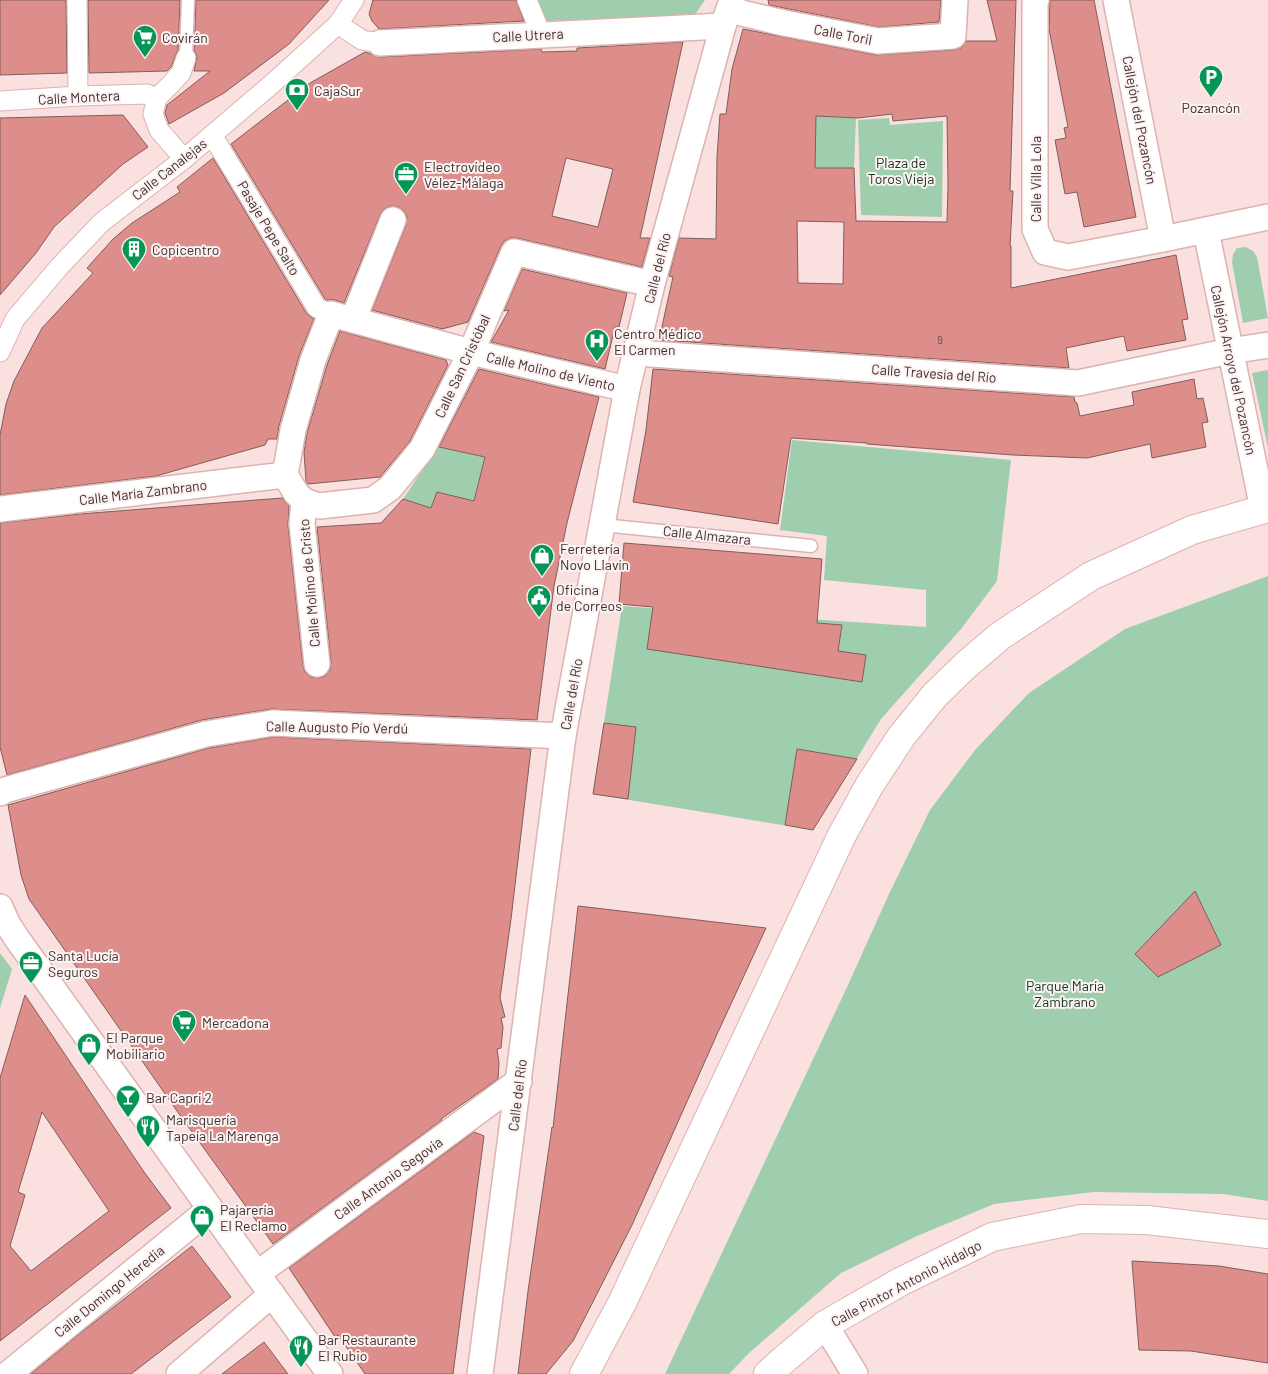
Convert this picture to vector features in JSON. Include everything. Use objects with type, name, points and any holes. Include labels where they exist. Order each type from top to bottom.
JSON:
[{"type":"street","points":[[77,0],[78,96]]},
{"type":"street","name":"Calle Canalejas","points":[[0,352],[15,320],[60,266],[102,222],[184,159],[273,83],[338,24],[354,0]]},
{"type":"street","points":[[526,0],[541,34]]},
{"type":"street","name":"Calle Toril","points":[[728,12],[878,41],[953,36],[955,0]]},
{"type":"street","name":"Calle Villa Lola","points":[[1036,0],[1035,230],[1045,252],[1068,257],[1206,231],[1268,217]]},
{"type":"street","name":"Callejón del Pozancón","points":[[1116,0],[1163,239]]},
{"type":"street","name":"Calle Utrera","points":[[338,24],[362,40],[380,43],[541,34],[728,12]]},
{"type":"street","name":"Calle del Río","points":[[480,1374],[563,736],[627,389],[652,284],[728,12]]},
{"type":"street","points":[[184,159],[159,130],[153,114],[156,98],[181,73],[186,58]]},
{"type":"street","name":"Calle Montera","points":[[0,101],[147,94],[156,98]]},
{"type":"street","name":"Pasaje Pepe Salto","points":[[212,135],[317,308],[342,317]]},
{"type":"street","points":[[304,501],[296,493],[285,475],[293,430],[313,360],[342,317],[393,220]]},
{"type":"street","name":"Callejón Arroyo del Pozancón","points":[[1206,231],[1265,509]]},
{"type":"street","name":"Calle San Cristóbal","points":[[304,501],[318,506],[373,500],[390,488],[422,449],[470,352],[514,252],[652,284]]},
{"type":"street","name":"Calle Molino de Viento","points":[[342,317],[470,352],[627,389]]},
{"type":"street","name":"Calle Travesía del Río","points":[[636,353],[1078,383],[1230,351],[1268,345]]},
{"type":"street","name":"Calle María Zambrano","points":[[0,509],[285,475]]},
{"type":"street","name":"Calle Molino de Cristo","points":[[304,501],[302,524],[317,664]]},
{"type":"street","points":[[584,1374],[626,1295],[842,835],[869,786],[901,737],[935,695],[1000,636],[1091,576],[1192,530],[1265,509]]},
{"type":"street","name":"Calle Augusto Pío Verdú","points":[[0,793],[5,790],[206,734],[273,722],[563,736]]},
{"type":"street","points":[[3,918],[330,1374]]},
{"type":"street","name":"Calle Antonio Segovia","points":[[257,1274],[519,1081]]},
{"type":"street","name":"Calle Domingo Heredia","points":[[8,1374],[210,1209]]},
{"type":"street","name":"Calle Pintor Antonio Hidalgo","points":[[768,1374],[825,1325],[900,1282],[992,1237],[1081,1219],[1146,1220],[1268,1234]]},
{"type":"street","points":[[179,1374],[272,1294]]},
{"type":"street","points":[[825,1325],[855,1374]]},
{"type":"lane","points":[[186,58],[188,0]]},
{"type":"lane","name":"Calle Almazara","points":[[602,525],[811,546]]},
{"type":"green space","points":[[535,0],[705,0],[694,16],[544,21]]},
{"type":"green space","points":[[816,116],[856,118],[854,168],[796,168]]},
{"type":"green space","name":"Plaza de Toros Vieja","points":[[889,118],[890,125],[943,121],[942,217],[861,215],[858,120]]},
{"type":"green space","points":[[1246,247],[1253,251],[1257,257],[1268,318],[1243,323],[1232,262],[1233,254],[1237,248]]},
{"type":"green space","points":[[1268,370],[1268,448],[1252,373]]},
{"type":"green space","points":[[792,440],[1011,460],[997,581],[961,629],[881,719],[813,830],[593,794],[622,606],[926,627],[926,590],[824,580],[827,536],[780,530]]},
{"type":"green space","points":[[438,447],[485,457],[474,501],[437,492],[431,508],[403,499]]},
{"type":"green space","name":"Parque María Zambrano","points":[[1268,576],[1268,1201],[1223,1194],[1094,1192],[994,1204],[917,1236],[841,1273],[749,1353],[729,1374],[665,1374],[930,810],[975,750],[1029,693],[1125,629]]},
{"type":"green space","points":[[0,953],[12,969],[0,1008]]},
{"type":"building","points":[[0,0],[66,0],[67,73],[0,75]]},
{"type":"building","points":[[88,0],[180,0],[178,50],[171,67],[167,71],[89,73]]},
{"type":"building","points":[[196,0],[329,0],[289,44],[224,93],[169,124],[165,113],[167,105],[210,71],[194,71],[197,56],[194,51]]},
{"type":"building","points":[[373,0],[516,0],[524,21],[379,29],[369,14]]},
{"type":"building","points":[[768,0],[941,0],[939,22],[879,27],[769,5]]},
{"type":"building","points":[[987,0],[1016,0],[1010,191],[1013,191],[1010,246],[1011,288],[1176,255],[1188,319],[1182,320],[1186,340],[1127,351],[1124,336],[1066,348],[1069,368],[659,340],[673,277],[669,276],[679,238],[716,239],[717,157],[720,114],[726,114],[732,69],[743,29],[876,55],[954,50],[961,48],[966,41],[997,41]],"holes":[[[892,114],[893,121],[947,116],[947,222],[856,221],[854,168],[815,168],[816,116],[858,118]],[[797,221],[844,222],[843,284],[798,283]]]},
{"type":"building","points":[[1050,0],[1094,0],[1136,217],[1084,227],[1077,192],[1065,194],[1055,140],[1066,138],[1064,128],[1068,127],[1049,29]]},
{"type":"building","points":[[683,42],[640,238],[650,238],[642,267],[517,238],[510,238],[504,241],[501,246],[468,322],[442,329],[372,310],[406,225],[407,217],[399,207],[391,206],[384,209],[380,215],[344,303],[325,299],[231,144],[310,83],[365,52],[381,57],[541,49],[542,52],[577,51],[577,48]],"holes":[[[566,158],[613,169],[598,227],[552,216]]]},
{"type":"building","points":[[123,115],[148,147],[123,164],[54,227],[36,253],[0,295],[0,118]]},
{"type":"building","points":[[213,158],[307,314],[314,319],[299,356],[277,439],[268,439],[265,445],[156,476],[0,495],[0,435],[6,404],[14,381],[42,328],[93,273],[87,268],[113,239],[132,223],[180,192],[177,187]]},
{"type":"building","points":[[522,269],[627,293],[619,327],[615,327],[605,369],[491,342],[509,310],[504,311]]},
{"type":"building","points":[[340,331],[446,360],[448,365],[410,441],[380,477],[308,484],[306,481],[304,452],[307,433],[327,365]]},
{"type":"building","points":[[479,369],[599,397],[567,523],[554,586],[537,720],[271,709],[202,720],[7,775],[0,747],[0,523],[80,514],[282,498],[289,506],[288,526],[303,666],[305,672],[311,677],[319,678],[325,676],[330,670],[331,662],[317,527],[381,523],[403,499],[431,508],[437,492],[474,501],[485,457],[439,447]]},
{"type":"building","points":[[653,369],[1074,397],[1080,416],[1134,405],[1132,392],[1194,379],[1197,399],[1203,398],[1208,422],[1202,423],[1206,447],[1152,458],[1150,444],[1087,458],[1013,455],[791,438],[778,524],[633,502],[646,430]]},
{"type":"building","points":[[624,543],[822,559],[817,623],[842,625],[838,651],[866,655],[862,682],[647,649],[653,607],[619,604]]},
{"type":"building","points":[[604,723],[636,727],[628,799],[593,794]]},
{"type":"building","points":[[274,737],[531,749],[500,998],[505,1017],[501,1018],[503,1027],[501,1048],[497,1049],[499,1063],[498,1079],[273,1244],[177,1111],[29,899],[21,875],[8,805],[209,748]]},
{"type":"building","points":[[797,749],[857,759],[813,830],[785,825]]},
{"type":"building","points":[[1195,891],[1221,945],[1158,977],[1135,954]]},
{"type":"building","points":[[578,906],[766,928],[632,1225],[573,1341],[546,1374],[518,1374],[528,1291],[553,1128]]},
{"type":"building","points":[[25,995],[144,1172],[171,1208],[0,1341],[0,1078]],"holes":[[[42,1112],[109,1211],[31,1271],[10,1246],[25,1195],[18,1192]]]},
{"type":"building","points":[[474,1132],[484,1136],[453,1374],[365,1374],[338,1335],[335,1337],[289,1268]]},
{"type":"building","points":[[192,1246],[231,1297],[131,1374],[31,1374],[78,1335]]},
{"type":"building","points":[[1132,1261],[1219,1266],[1268,1274],[1268,1363],[1191,1351],[1139,1350]]},
{"type":"building","points":[[264,1342],[288,1374],[222,1374]]},
{"type":"place","name":"Covirán","points":[[145,58]]},
{"type":"place","name":"Pozancón","points":[[1211,98]]},
{"type":"place","name":"CajaSur","points":[[297,111]]},
{"type":"place","name":"Electrovídeo Vélez-Málaga","points":[[406,195]]},
{"type":"place","name":"Copicentro","points":[[134,270]]},
{"type":"place","name":"Centro Médico El Carmen","points":[[597,362]]},
{"type":"place","name":"Ferretería Novo Llavín","points":[[542,577]]},
{"type":"place","name":"Oficina de Correos","points":[[539,618]]},
{"type":"place","name":"Santa Lucía Seguros","points":[[31,984]]},
{"type":"place","name":"Mercadona","points":[[184,1043]]},
{"type":"place","name":"El Parque Mobiliario","points":[[89,1066]]},
{"type":"place","name":"Bar Capri 2","points":[[128,1118]]},
{"type":"place","name":"Marisquería Tapeía La Marenga","points":[[148,1148]]},
{"type":"place","name":"Pajarería El Reclamo","points":[[202,1238]]},
{"type":"place","name":"Bar Restaurante El Rubio","points":[[301,1368]]}]
